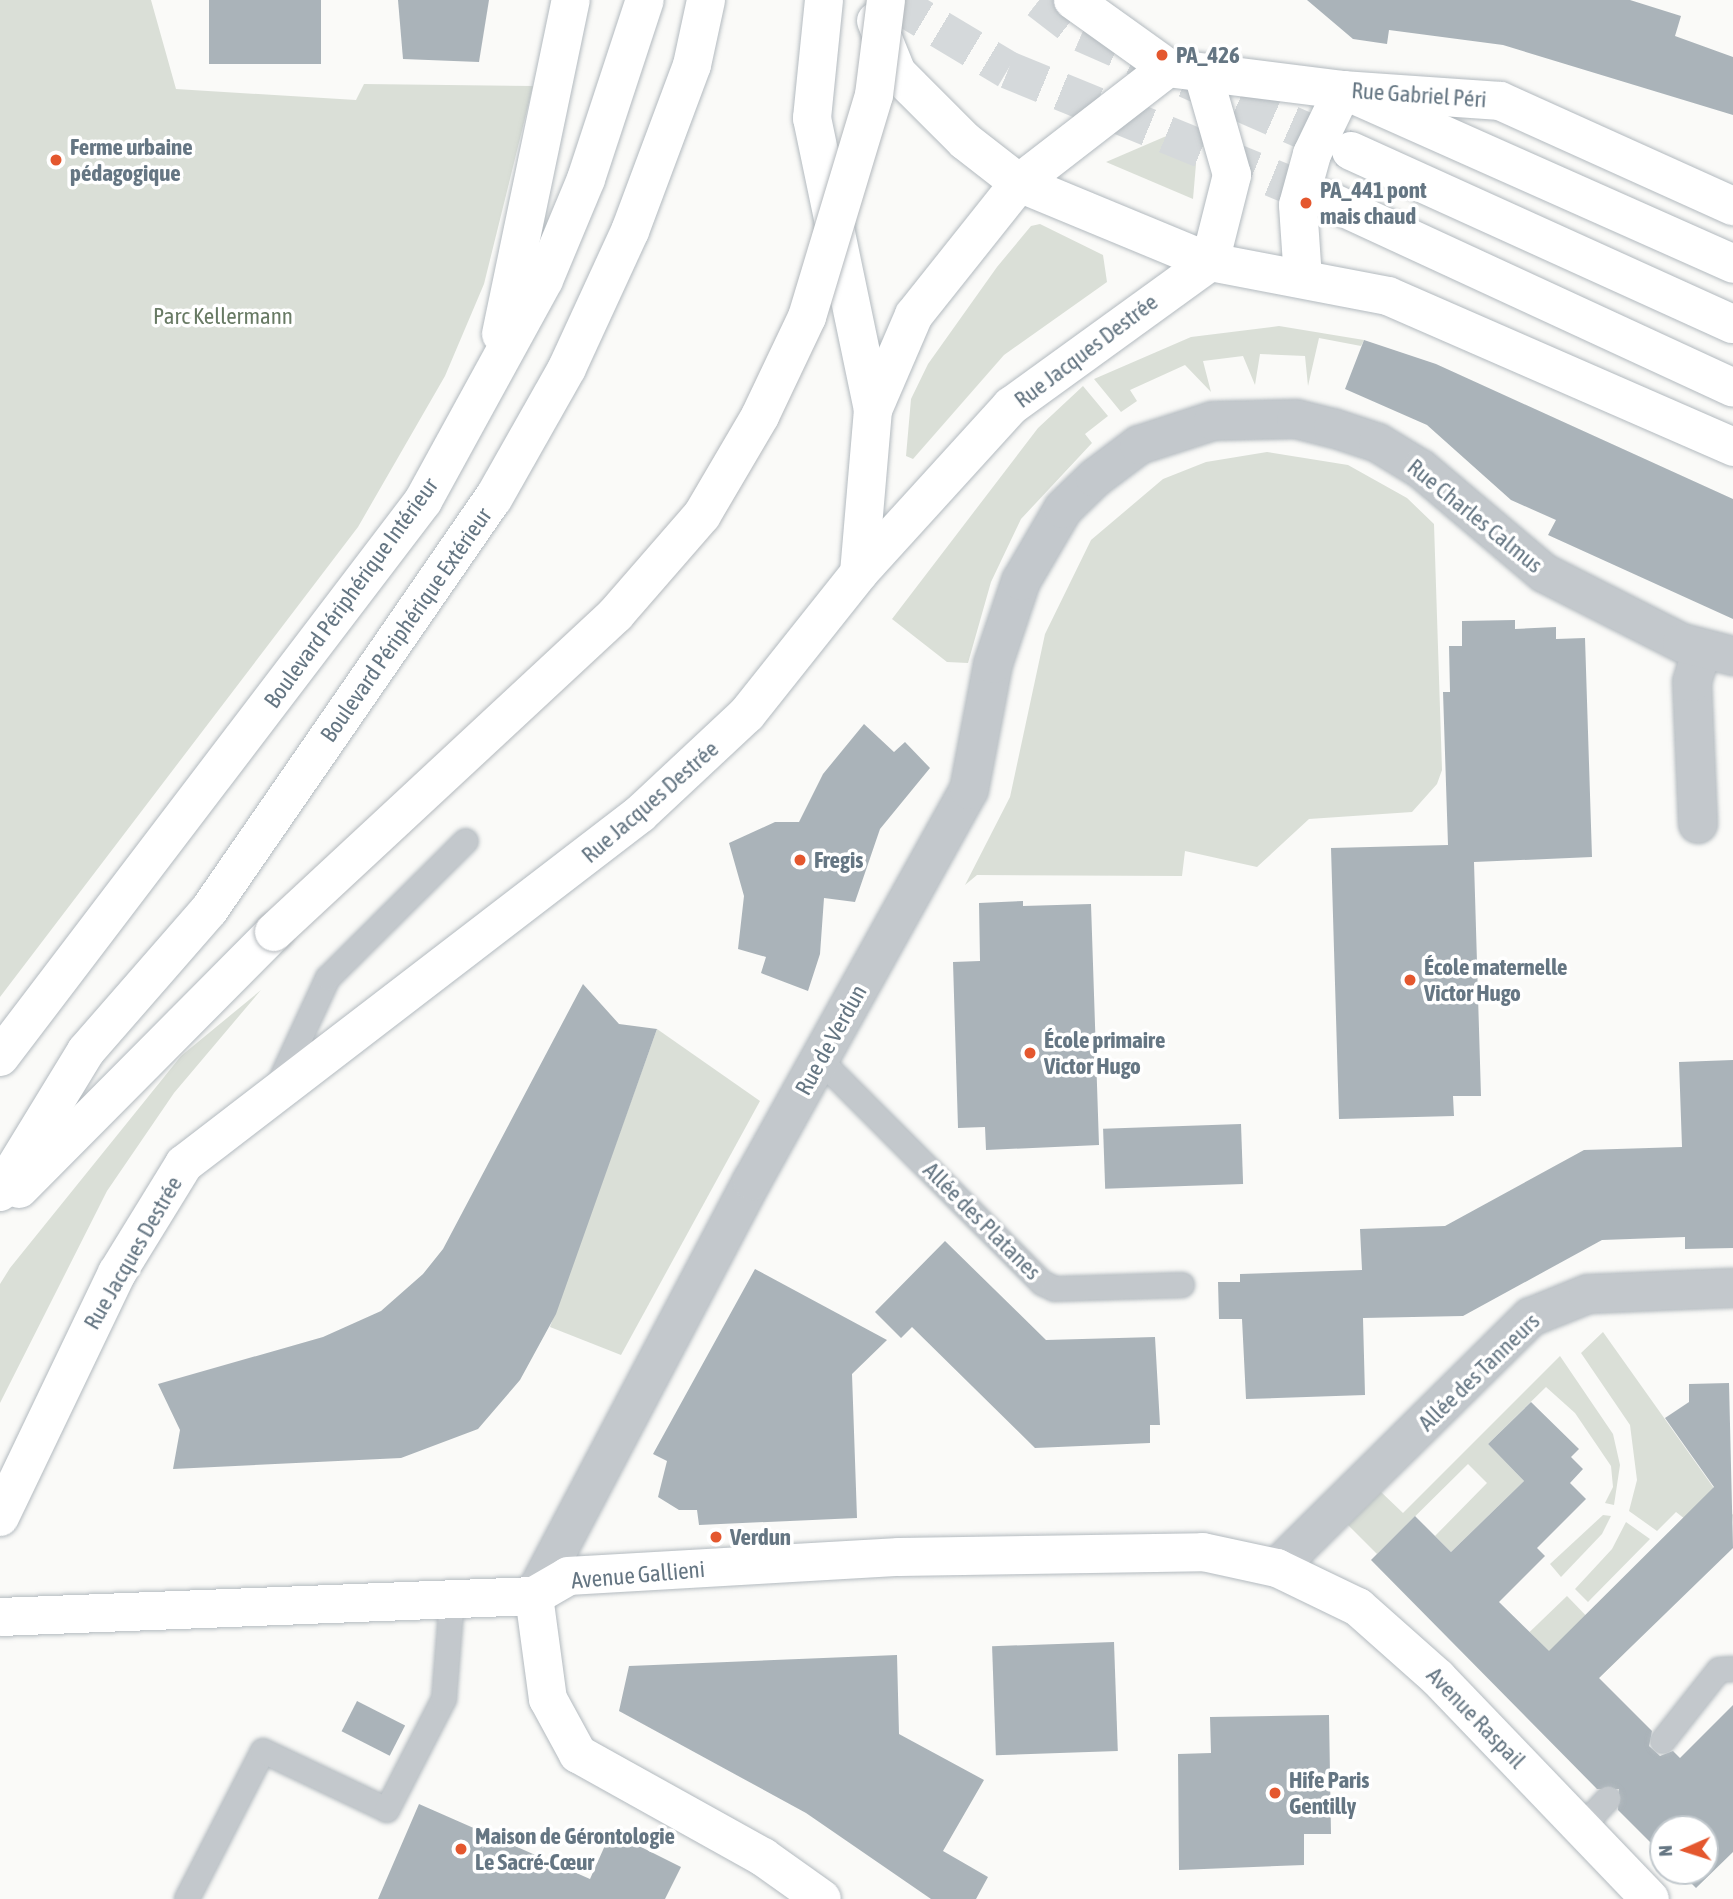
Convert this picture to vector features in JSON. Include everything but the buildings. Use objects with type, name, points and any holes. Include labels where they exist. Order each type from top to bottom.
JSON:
[{"type":"main road","points":[[490,384],[570,0]]},
{"type":"main road","name":"Boulevard Périphérique Intérieur","points":[[0,1057],[423,501],[490,384],[544,280],[586,179],[645,0]]},
{"type":"main road","name":"Boulevard Périphérique Extérieur","points":[[0,1192],[86,1051],[209,910],[493,499],[568,368],[630,231],[692,65],[706,0]]},
{"type":"main road","points":[[824,0],[812,118],[873,410],[859,573]]},
{"type":"main road","points":[[868,0],[897,73],[965,141],[1019,183],[1210,262],[1388,296],[1733,447]]},
{"type":"main road","points":[[0,1208],[274,932],[616,614],[702,515],[760,416],[807,317],[874,95],[886,0]]},
{"type":"main road","points":[[1073,0],[1186,71],[1233,174],[1210,262]]},
{"type":"main road","points":[[873,410],[914,315],[1019,183],[1186,71]]},
{"type":"main road","name":"Rue Gabriel Péri","points":[[1186,71],[1343,90],[1500,101],[1733,206]]},
{"type":"main road","points":[[1303,279],[1298,205],[1312,154],[1343,90],[1733,264]]},
{"type":"main road","points":[[1351,151],[1733,324]]},
{"type":"main road","points":[[1327,200],[1733,388]]},
{"type":"main road","name":"Rue Jacques Destrée","points":[[0,1517],[94,1318],[170,1185],[201,1149],[485,938],[640,814],[747,714],[859,573],[1011,406],[1210,262]]},
{"type":"main road","name":"Avenue Gallieni","points":[[0,1617],[534,1596],[568,1577],[920,1556],[1192,1550],[1277,1568]]},
{"type":"main road","name":"Avenue Raspail","points":[[1277,1568],[1358,1607],[1411,1652],[1650,1899]]},
{"type":"main road","points":[[534,1596],[548,1699],[578,1754],[763,1857],[822,1899]]},
{"type":"street","name":"Rue Charles Calmus","points":[[1095,478],[1139,446],[1213,421],[1296,419],[1333,428],[1378,443],[1421,469],[1544,573],[1718,653]]},
{"type":"street","name":"Rue de Verdun","points":[[534,1596],[969,790],[993,664],[1021,581],[1063,509],[1095,478]]},
{"type":"street","points":[[1698,824],[1692,682],[1718,653]]},
{"type":"street","name":"Allée des Tanneurs","points":[[1277,1568],[1531,1317],[1588,1294],[1733,1288]]},
{"type":"lane","points":[[274,1093],[328,978],[466,841]]},
{"type":"lane","name":"Allée des Platanes","points":[[821,1061],[1042,1283],[1055,1289],[1182,1285]]},
{"type":"lane","points":[[187,1899],[263,1751],[387,1810],[444,1699],[452,1600]]},
{"type":"lane","points":[[1663,1741],[1719,1670],[1733,1669]]},
{"type":"lane","points":[[1581,1828],[1608,1799]]},
{"type":"green space","name":"Parc Kellermann","points":[[0,0],[151,0],[176,89],[356,100],[364,84],[533,86],[484,284],[445,376],[358,527],[0,997]]},
{"type":"green space","points":[[1178,131],[1196,164],[1193,199],[1106,162]]},
{"type":"green space","points":[[1040,224],[1103,255],[1107,282],[1004,355],[913,459],[906,456],[911,399],[928,364],[997,267],[1031,226]]},
{"type":"green space","points":[[1279,326],[1364,340],[1361,346],[1319,338],[1308,386],[1305,356],[1260,354],[1255,385],[1243,356],[1203,361],[1211,392],[1185,365],[1130,390],[1137,401],[1121,412],[1094,379],[1191,337]]},
{"type":"green space","points":[[1083,386],[1108,416],[1085,434],[1092,443],[1021,519],[991,582],[968,663],[947,662],[892,619],[1038,428]]},
{"type":"green space","points":[[1267,452],[1348,465],[1407,498],[1434,524],[1442,770],[1437,784],[1412,812],[1309,819],[1257,867],[1185,851],[1182,876],[977,875],[965,885],[1010,797],[1045,634],[1091,540],[1163,479],[1206,462]]},
{"type":"green space","points":[[261,990],[174,1093],[107,1191],[0,1403],[0,1284],[10,1268],[181,1056]]},
{"type":"green space","points":[[657,1029],[760,1101],[621,1355],[550,1327]]},
{"type":"green space","points":[[1603,1332],[1733,1515],[1728,1553],[1676,1512],[1657,1531],[1629,1511],[1637,1480],[1630,1425],[1581,1353]]},
{"type":"green space","points":[[1560,1356],[1613,1434],[1620,1465],[1614,1505],[1605,1503],[1613,1487],[1611,1466],[1575,1413],[1546,1387],[1488,1444],[1524,1481],[1451,1552],[1435,1536],[1487,1483],[1468,1464],[1377,1554],[1348,1525],[1381,1492],[1403,1513]]},
{"type":"green space","points":[[1603,1515],[1611,1516],[1602,1534],[1561,1577],[1550,1564]]},
{"type":"green space","points":[[1626,1522],[1650,1539],[1588,1602],[1575,1589],[1612,1549]]},
{"type":"green space","points":[[1567,1596],[1623,1654],[1586,1690],[1530,1632]]},
{"type":"tunnel","points":[[891,0],[1008,70],[1327,200]]},
{"type":"tunnel","points":[[1039,0],[1082,33],[1349,150]]},
{"type":"place","name":"PA_426","points":[[1162,55]]},
{"type":"place","name":"Ferme urbaine pédagogique","points":[[56,160]]},
{"type":"place","name":"PA_441 pont mais chaud","points":[[1306,203]]},
{"type":"place","name":"Fregis","points":[[800,860]]},
{"type":"place","name":"École maternelle Victor Hugo","points":[[1410,980]]},
{"type":"place","name":"École primaire Victor Hugo","points":[[1030,1053]]},
{"type":"place","name":"Verdun","points":[[716,1537]]},
{"type":"place","name":"Hife Paris Gentilly","points":[[1275,1793]]},
{"type":"place","name":"Maison de Gérontologie Le Sacré-Cœur","points":[[461,1849]]}]
